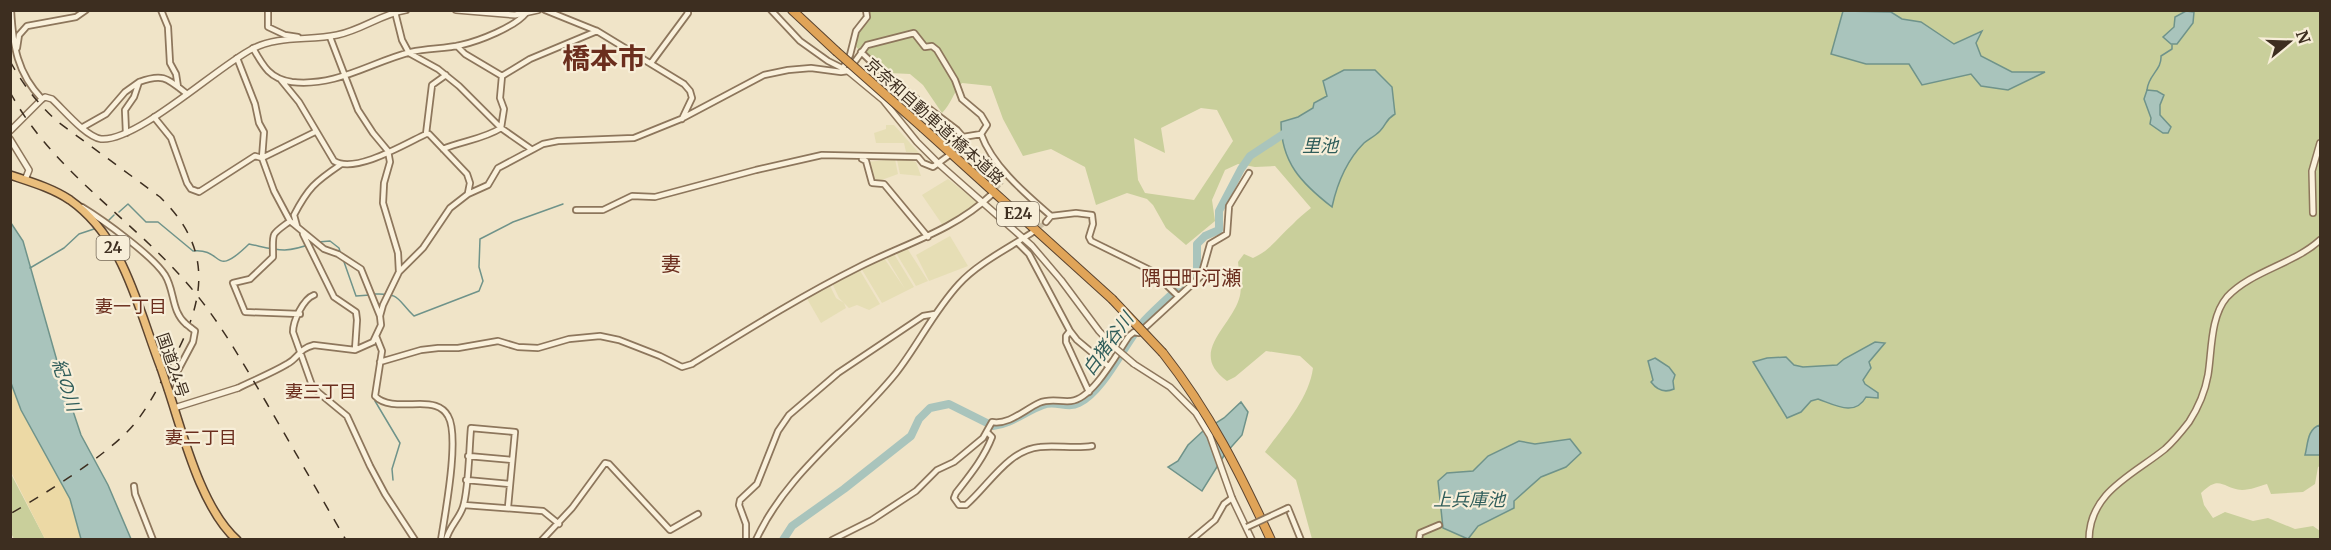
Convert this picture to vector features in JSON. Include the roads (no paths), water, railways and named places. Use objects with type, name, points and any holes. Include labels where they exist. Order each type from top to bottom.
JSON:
[{"type":"highway","name":"京奈和自動車道;橋本道路","points":[[792,10],[1112,299],[1163,353],[1210,419],[1231,456],[1271,540]]},
{"type":"highway","name":"国道24号","points":[[10,175],[48,188],[75,204],[101,230],[123,264],[210,504],[229,536],[237,540]]},
{"type":"street","points":[[11,10],[13,42],[28,84],[42,99]]},
{"type":"street","points":[[17,53],[19,35],[27,26],[76,16],[86,10]]},
{"type":"street","points":[[161,10],[168,27],[170,63],[176,74],[178,87]]},
{"type":"street","points":[[268,10],[268,27],[285,35],[304,39]]},
{"type":"street","points":[[10,131],[45,97],[52,99],[90,136],[100,139],[117,137],[154,117],[253,48],[280,40],[330,37],[406,10]]},
{"type":"street","points":[[456,10],[507,14],[538,10]]},
{"type":"street","points":[[545,10],[597,31],[651,63],[690,91],[692,98],[681,119]]},
{"type":"street","points":[[651,63],[688,13],[687,10]]},
{"type":"street","points":[[771,10],[800,41],[842,70]]},
{"type":"street","points":[[842,70],[850,55],[856,31],[867,17],[866,10]]},
{"type":"street","points":[[395,12],[402,40],[409,52],[446,75],[501,128],[531,149]]},
{"type":"street","points":[[253,48],[264,69],[271,76],[292,82],[325,81],[409,52],[457,46],[487,37],[521,20],[526,13]]},
{"type":"street","points":[[502,76],[530,59],[597,31]]},
{"type":"street","points":[[848,71],[867,45],[915,33],[925,47],[932,46],[937,50],[962,99],[984,119],[987,125],[981,134],[963,137],[958,142]]},
{"type":"street","points":[[330,37],[358,110],[373,134],[388,151],[390,162],[384,183],[383,203],[398,253],[399,272]]},
{"type":"street","points":[[457,46],[465,54],[502,76]]},
{"type":"street","points":[[861,52],[886,76],[963,137]]},
{"type":"street","points":[[174,408],[238,388],[285,366],[293,361],[299,351],[314,345],[355,350],[373,342],[381,325],[369,284],[361,269],[338,254],[324,249],[290,221],[274,190],[262,158],[264,132],[237,58]]},
{"type":"street","points":[[380,316],[399,272],[423,248],[450,208],[468,194],[488,185],[498,168],[531,149],[558,141],[634,138],[681,119],[764,75],[811,68],[848,71],[871,88],[939,164],[1024,238],[1061,280],[1094,326],[1113,346],[1134,364],[1170,387],[1191,407],[1215,447],[1232,498],[1252,540]]},
{"type":"street","points":[[426,134],[432,85],[446,75]]},
{"type":"street","points":[[83,127],[106,114],[125,92],[139,82],[155,76],[167,79],[187,94]]},
{"type":"street","points":[[443,149],[461,141],[492,134],[501,128],[504,110],[500,98],[502,76]]},
{"type":"street","points":[[871,88],[886,76]]},
{"type":"street","points":[[281,80],[299,102],[334,161],[340,165],[348,166],[364,162],[426,134]]},
{"type":"street","points":[[126,133],[125,110],[134,98],[139,82]]},
{"type":"street","points":[[154,117],[171,138],[191,189],[200,192],[255,156],[262,158],[315,132]]},
{"type":"street","points":[[426,134],[467,174],[470,183],[468,194]]},
{"type":"street","points":[[981,134],[984,142],[1008,176],[1051,216]]},
{"type":"street","points":[[10,140],[29,170],[25,180]]},
{"type":"street","points":[[2313,213],[2312,171],[2320,142]]},
{"type":"street","points":[[576,210],[603,210],[632,196],[655,197],[822,155],[912,156],[918,157],[923,163],[933,167],[948,156]]},
{"type":"street","points":[[858,157],[866,160],[872,183],[884,184],[928,237]]},
{"type":"street","points":[[340,165],[313,183],[294,215],[299,230],[334,297],[356,312],[355,350]]},
{"type":"street","points":[[832,540],[872,520],[916,491],[937,470],[960,457],[989,428],[992,422],[1006,421],[1041,402],[1072,401],[1089,392],[1136,332],[1146,327],[1200,276],[1210,244],[1227,234],[1229,206],[1249,173]]},
{"type":"street","points":[[1002,182],[1008,176]]},
{"type":"street","points":[[380,362],[421,350],[458,348],[498,341],[518,347],[538,348],[569,339],[600,336],[620,340],[682,367],[692,364],[803,296],[862,265],[948,227],[991,195]]},
{"type":"street","points":[[75,204],[125,237],[166,275],[178,317],[195,331],[193,342],[168,389]]},
{"type":"street","points":[[1046,222],[1051,216],[1076,213],[1092,215],[1093,224],[1089,237],[1091,241],[1152,272],[1178,296]]},
{"type":"street","points":[[290,221],[273,235],[273,257],[250,279],[233,283],[245,312],[300,314]]},
{"type":"street","points":[[756,540],[770,511],[896,372],[935,314],[959,284],[1033,232]]},
{"type":"street","points":[[2090,540],[2092,519],[2106,494],[2116,484],[2167,447],[2190,420],[2204,389],[2217,318],[2226,298],[2238,287],[2296,257],[2320,240]]},
{"type":"street","points":[[1018,243],[1029,254],[1070,331],[1077,340],[1108,366]]},
{"type":"street","points":[[314,295],[308,297],[301,307],[293,326],[299,351],[313,388],[347,416],[385,494],[415,540]]},
{"type":"street","points":[[746,540],[746,524],[739,505],[740,500],[752,491],[762,476],[783,421],[838,373],[923,316],[935,314]]},
{"type":"street","points":[[1070,331],[1066,336],[1066,342],[1089,392]]},
{"type":"street","points":[[376,336],[382,351],[375,396],[395,404],[438,406],[449,417],[453,438],[452,455],[441,540]]},
{"type":"street","points":[[446,540],[448,532],[464,505],[471,428],[515,432],[508,507]]},
{"type":"street","points":[[989,428],[992,437],[989,444],[954,498],[959,505],[966,505],[1008,462],[1023,451],[1042,447],[1092,446]]},
{"type":"street","points":[[468,456],[512,460]]},
{"type":"street","points":[[542,540],[559,524],[605,463],[609,464],[670,530],[698,514]]},
{"type":"street","points":[[466,480],[510,484]]},
{"type":"street","points":[[134,486],[153,540]]},
{"type":"street","points":[[1191,540],[1215,520],[1224,504],[1232,498]]},
{"type":"street","points":[[464,505],[543,511],[559,524]]},
{"type":"street","points":[[1247,527],[1288,508],[1301,540]]},
{"type":"street","points":[[1419,540],[1420,533],[1439,525]]},
{"type":"water","points":[[1843,11],[1891,12],[1902,19],[1921,22],[1954,44],[1982,31],[1976,43],[1981,56],[2012,72],[2045,72],[2008,90],[1981,86],[1971,74],[1922,85],[1909,64],[1866,64],[1831,54]]},
{"type":"water","points":[[2186,11],[2194,12],[2193,23],[2177,44],[2171,44],[2163,37],[2174,27],[2175,17]]},
{"type":"water","name":"里池","points":[[1344,70],[1375,70],[1392,87],[1395,114],[1389,118],[1380,131],[1364,143],[1353,157],[1340,181],[1332,207],[1302,180],[1289,160],[1282,136],[1281,122],[1298,117],[1313,108],[1314,103],[1327,96],[1323,81]]},
{"type":"water","points":[[2147,90],[2157,91],[2164,95],[2160,105],[2160,115],[2171,127],[2168,133],[2163,133],[2150,124],[2151,118],[2144,99]]},
{"type":"water","points":[[11,223],[23,241],[61,375],[81,435],[108,485],[131,539],[81,539],[70,499],[21,410],[11,383]]},
{"type":"water","points":[[1875,342],[1885,343],[1869,362],[1871,368],[1863,380],[1878,393],[1878,398],[1866,397],[1856,407],[1850,408],[1818,399],[1811,401],[1801,412],[1787,418],[1753,362],[1767,358],[1786,357],[1794,365],[1803,367],[1837,365]]},
{"type":"water","points":[[1655,358],[1669,367],[1675,375],[1674,389],[1661,390],[1651,382],[1653,380],[1648,361]]},
{"type":"water","points":[[1241,402],[1248,412],[1242,435],[1225,454],[1202,491],[1168,467],[1178,461],[1188,445],[1203,431],[1224,418]]},
{"type":"water","points":[[2320,425],[2320,455],[2305,455],[2310,433]]},
{"type":"water","name":"上兵庫池","points":[[1570,439],[1581,453],[1566,467],[1541,477],[1514,501],[1514,508],[1478,526],[1468,539],[1443,528],[1438,481],[1447,473],[1473,471],[1488,456],[1519,441],[1535,444]]},
{"type":"waterway","points":[[2147,90],[2161,61],[2161,56],[2172,49],[2172,45]]},
{"type":"waterway","name":"白猪谷川","points":[[783,540],[792,526],[844,489],[911,436],[919,419],[930,408],[949,404],[993,426],[1006,423],[1043,405],[1052,403],[1074,405],[1088,397],[1106,378],[1144,321],[1197,270],[1197,244],[1205,236],[1219,230],[1219,211],[1250,156],[1288,131]]},
{"type":"waterway","points":[[119,212],[128,204],[146,222],[158,222],[193,251],[203,251],[223,261],[237,255],[249,244],[288,250],[313,243]]},
{"type":"waterway","points":[[375,294],[394,296],[414,316],[479,291],[483,281],[479,267],[480,239],[513,222],[563,204]]},
{"type":"waterway","points":[[108,221],[114,215]]},
{"type":"waterway","points":[[30,268],[64,248],[79,234],[97,228]]},
{"type":"waterway","points":[[318,242],[330,241],[339,248],[341,255]]},
{"type":"waterway","points":[[343,259],[356,296],[370,295]]},
{"type":"waterway","points":[[375,401],[400,443],[392,469],[393,480]]},
{"type":"tunnel","points":[[992,193],[1002,182]]},
{"type":"tunnel","points":[[1034,231],[1046,222]]},
{"type":"railway","points":[[10,61],[31,94],[58,122],[160,197],[178,218],[191,239],[197,260],[199,281],[196,303],[189,325],[139,418],[115,443],[87,465],[10,514]]},
{"type":"railway","points":[[10,92],[27,120],[47,145],[69,169],[163,258],[208,310],[247,371],[346,540]]},
{"type":"district","name":"橋本市","points":[[604,58]]},
{"type":"district","name":"妻","points":[[671,264]]},
{"type":"district","name":"隅田町河瀬","points":[[1191,278]]},
{"type":"district","name":"妻一丁目","points":[[131,307]]},
{"type":"district","name":"妻三丁目","points":[[321,392]]},
{"type":"district","name":"妻二丁目","points":[[201,438]]},
{"type":"water label","name":"紀の川","points":[[66,385]]}]
